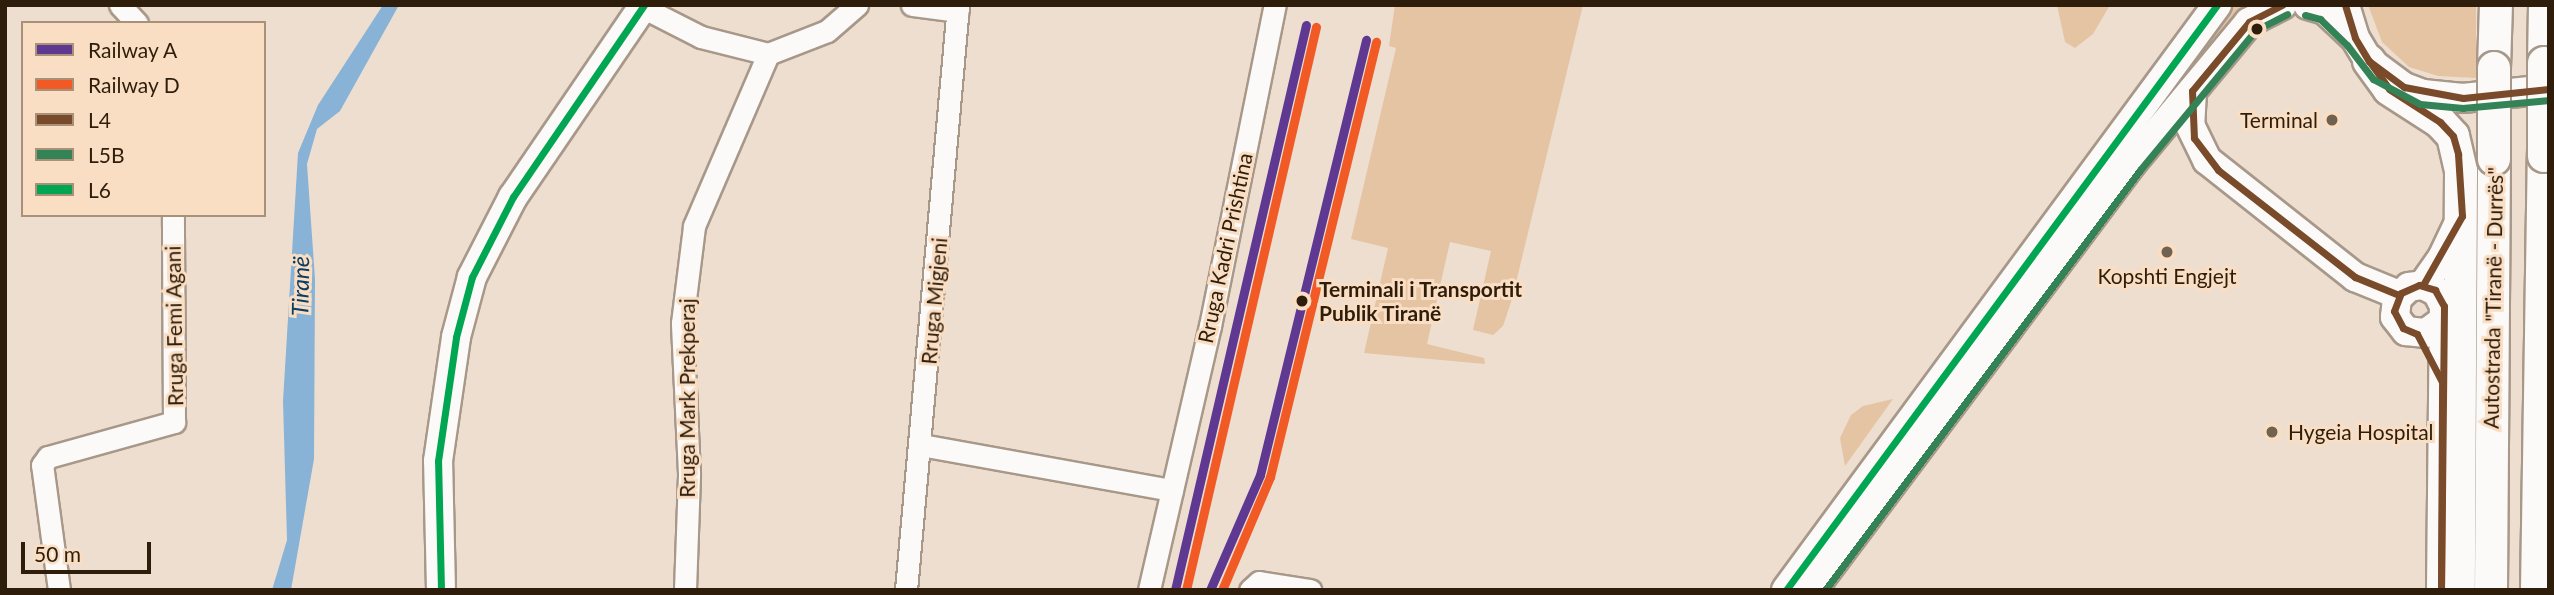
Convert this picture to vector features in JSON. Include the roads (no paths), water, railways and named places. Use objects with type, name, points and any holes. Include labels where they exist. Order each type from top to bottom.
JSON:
[{"type":"highway","name":"Autostrada \"Tiranë - Durrës\"","points":[[2491,590],[2496,5]]},
{"type":"highway","points":[[2537,590],[2545,5]]},
{"type":"highway","points":[[2362,50],[2389,89],[2440,122],[2453,136],[2461,171],[2459,590]]},
{"type":"main road","points":[[1786,590],[2217,5]]},
{"type":"main road","points":[[1812,590],[2132,163],[2249,22],[2282,5]]},
{"type":"main road","points":[[2308,5],[2325,10],[2362,50],[2404,86],[2441,97],[2546,76]]},
{"type":"main road","points":[[2345,5],[2362,50]]},
{"type":"main road","points":[[441,590],[438,461],[454,350],[472,277],[513,197],[643,6]]},
{"type":"main road","points":[[2192,91],[2190,125],[2207,160],[2355,277],[2441,298],[2429,328],[2442,382],[2441,590]]},
{"type":"main road","points":[[2429,328],[2403,328],[2396,319],[2411,290],[2442,258],[2462,216]]},
{"type":"street","points":[[120,5],[134,21]]},
{"type":"street","points":[[643,6],[701,37],[768,54],[827,31],[857,5]]},
{"type":"street","name":"Rruga Migjeni","points":[[906,590],[958,8],[912,5]]},
{"type":"street","name":"Rruga Kadri Prishtina","points":[[1149,590],[1275,5]]},
{"type":"street","name":"Rruga Mark Prekperaj","points":[[685,590],[689,473],[682,323],[694,226],[768,54]]},
{"type":"street","name":"Rruga Femi Agani","points":[[59,590],[43,465],[48,457],[174,422],[173,217]]},
{"type":"street","points":[[921,445],[1172,490]]},
{"type":"street","points":[[1250,590],[1258,582],[1310,590]]},
{"type":"water","name":"Tiranë","points":[[383,5],[399,5],[340,111],[317,129],[307,164],[315,279],[314,459],[291,590],[272,590],[287,540],[283,401],[298,153],[318,105]]},
{"type":"rail line","name":"A","points":[[1175,590],[1306,25]]},
{"type":"rail line","name":"D","points":[[1186,590],[1316,27]]},
{"type":"rail line","name":"A","points":[[1210,590],[1260,475],[1366,40]]},
{"type":"rail line","name":"D","points":[[1222,590],[1270,477],[1376,42]]},
{"type":"place","name":"Terminal","points":[[2332,120]]},
{"type":"place","name":"Kopshti Engjejt","points":[[2167,252]]},
{"type":"place","name":"Terminali i Transportit Publik Tiranë","points":[[1302,301]]},
{"type":"place","name":"Hygeia Hospital","points":[[2272,432]]}]
